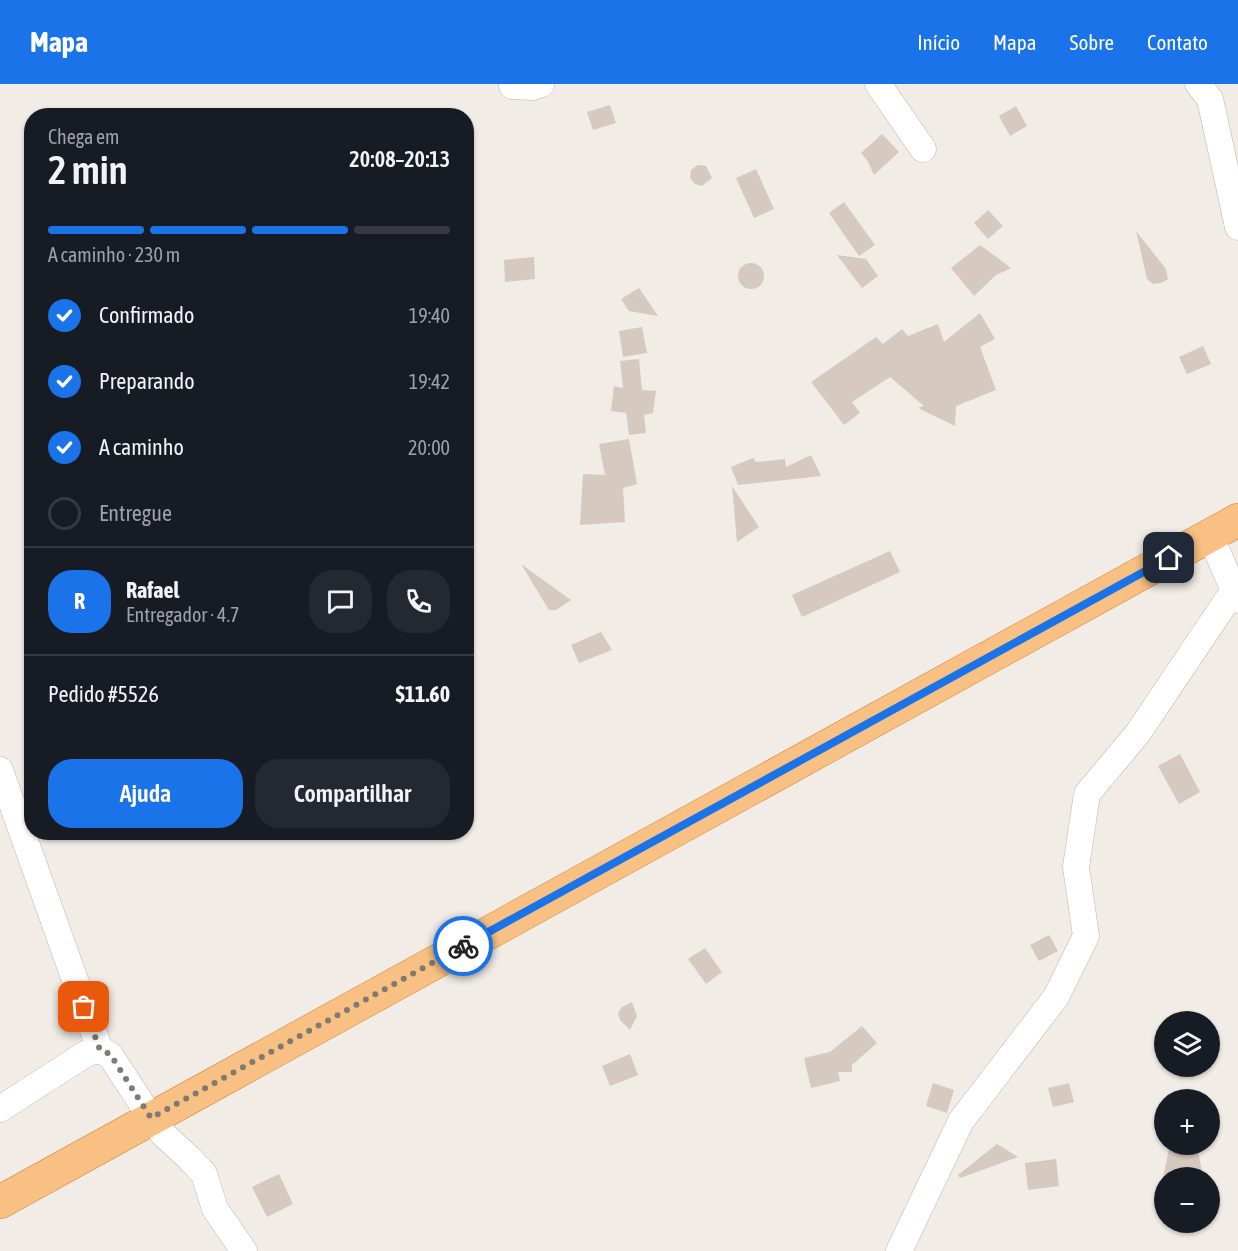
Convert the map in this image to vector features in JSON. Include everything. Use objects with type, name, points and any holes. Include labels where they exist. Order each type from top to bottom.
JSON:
[{"type":"highway","points":[[0,1202],[1224,527]]},
{"type":"street","points":[[512,86],[533,87],[541,84]]},
{"type":"street","points":[[878,84],[923,149]]},
{"type":"street","points":[[1198,84],[1210,99],[1238,227]]},
{"type":"street","points":[[899,1251],[961,1121],[1056,997],[1086,936],[1077,867],[1087,794],[1138,733],[1236,595],[1224,527]]},
{"type":"street","points":[[0,770],[24,837]]},
{"type":"street","points":[[25,840],[100,1050]]},
{"type":"street","points":[[0,1109],[87,1053],[100,1050],[110,1054],[163,1134],[204,1174],[215,1209],[244,1251]]},
{"type":"building","points":[[610,105],[616,123],[593,130],[587,112]]},
{"type":"building","points":[[1016,106],[1027,126],[1010,136],[999,116]]},
{"type":"building","points":[[882,134],[899,152],[874,175],[861,153]]},
{"type":"building","points":[[698,165],[706,166],[712,178],[702,186],[695,184],[690,178],[691,170]]},
{"type":"building","points":[[756,169],[774,209],[754,218],[736,178]]},
{"type":"building","points":[[844,202],[875,245],[859,256],[829,213]]},
{"type":"building","points":[[988,210],[1003,226],[988,239],[974,223]]},
{"type":"building","points":[[1136,231],[1166,269],[1168,279],[1161,283],[1153,284],[1147,279]]},
{"type":"building","points":[[980,245],[1011,268],[996,275],[974,296],[951,268]]},
{"type":"building","points":[[837,255],[866,259],[878,276],[862,288]]},
{"type":"building","points":[[534,257],[535,279],[505,282],[504,260]]},
{"type":"building","points":[[751,263],[760,267],[764,276],[760,285],[751,289],[742,285],[738,276],[742,267]]},
{"type":"building","points":[[639,288],[658,316],[629,311],[621,299]]},
{"type":"building","points":[[980,313],[995,339],[980,347],[996,390],[956,406],[955,426],[918,408],[924,406],[890,377],[852,402],[860,413],[844,425],[811,382],[876,337],[883,344],[902,329],[908,336],[938,324],[944,342]]},
{"type":"building","points":[[642,327],[647,353],[623,357],[619,331]]},
{"type":"building","points":[[1203,346],[1211,364],[1187,374],[1179,357]]},
{"type":"building","points":[[639,359],[642,390],[656,391],[653,413],[644,415],[646,433],[629,435],[626,413],[611,411],[614,386],[623,388],[620,361]]},
{"type":"building","points":[[629,439],[637,484],[623,488],[625,522],[580,525],[583,474],[605,475],[599,444]]},
{"type":"building","points":[[811,455],[821,476],[738,485],[731,467],[753,458],[756,462],[785,459],[786,467]]},
{"type":"building","points":[[732,486],[759,527],[737,542]]},
{"type":"building","points":[[890,551],[900,572],[802,617],[792,595]]},
{"type":"building","points":[[521,564],[571,600],[556,610],[549,610]]},
{"type":"building","points":[[601,632],[612,650],[579,663],[571,645]]},
{"type":"building","points":[[1180,754],[1200,792],[1179,804],[1158,766]]},
{"type":"building","points":[[1049,935],[1058,951],[1039,961],[1030,945]]},
{"type":"building","points":[[705,948],[722,972],[706,984],[688,959]]},
{"type":"building","points":[[632,1002],[637,1016],[630,1030],[620,1020],[618,1013],[622,1007]]},
{"type":"building","points":[[862,1026],[877,1043],[852,1065],[852,1072],[838,1072],[840,1081],[811,1088],[804,1058],[830,1052]]},
{"type":"building","points":[[630,1054],[638,1075],[610,1086],[602,1066]]},
{"type":"building","points":[[933,1083],[954,1090],[947,1113],[926,1106]]},
{"type":"building","points":[[1069,1083],[1074,1102],[1053,1107],[1048,1088]]},
{"type":"building","points":[[997,1144],[1018,1157],[960,1178],[958,1175]]},
{"type":"building","points":[[1168,1155],[1199,1155],[1201,1167],[1165,1167]]},
{"type":"building","points":[[1056,1159],[1059,1186],[1028,1190],[1025,1163]]},
{"type":"building","points":[[279,1174],[293,1204],[267,1217],[252,1187]]},
{"type":"way so far","points":[[84,1007],[100,1050],[110,1054],[151,1118],[463,946]]},
{"type":"route","points":[[463,946],[1169,558]]}]
